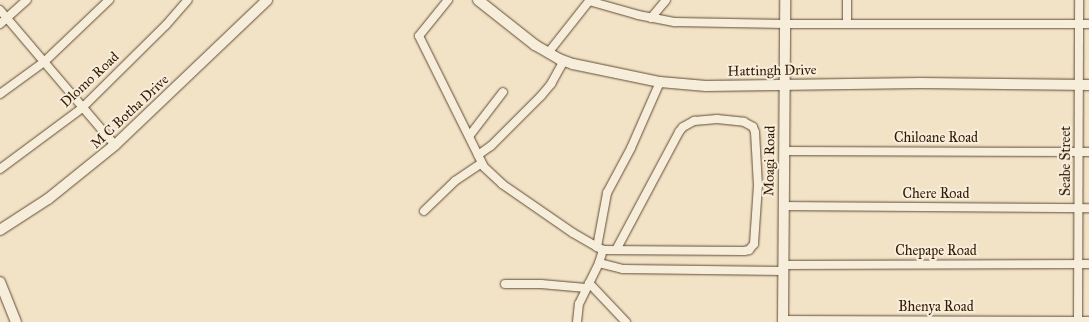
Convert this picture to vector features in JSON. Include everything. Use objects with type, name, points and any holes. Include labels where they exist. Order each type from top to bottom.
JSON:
[{"type":"street","points":[[0,24],[27,0]]},
{"type":"street","points":[[0,94],[44,62],[109,0]]},
{"type":"street","name":"Dlomo Road","points":[[0,169],[82,108],[188,0]]},
{"type":"street","name":"M C Botha Drive","points":[[0,230],[48,199],[115,145],[267,0]]},
{"type":"street","points":[[448,0],[419,36],[470,135],[482,163],[489,173],[502,184],[573,233],[600,248],[616,250],[744,251],[752,248],[755,239],[758,185],[756,137],[753,128],[744,122],[718,120],[694,121],[683,127],[616,250]]},
{"type":"street","name":"Hattingh Drive","points":[[478,0],[548,54],[564,61],[660,82],[706,86],[921,84],[1084,85]]},
{"type":"street","points":[[651,18],[666,0]]},
{"type":"street","name":"Moagi Road","points":[[784,321],[783,206],[785,0]]},
{"type":"street","points":[[846,0],[847,24]]},
{"type":"street","name":"Seabe Street","points":[[1078,321],[1078,152],[1084,85],[1078,24],[1079,0]]},
{"type":"street","points":[[548,54],[589,1],[651,18],[675,22],[784,24],[1089,24]]},
{"type":"street","points":[[0,10],[115,145]]},
{"type":"street","points":[[478,155],[491,146],[541,96],[551,84],[564,61]]},
{"type":"street","points":[[576,322],[579,304],[599,263],[607,193],[631,148],[660,82]]},
{"type":"street","points":[[470,135],[503,92]]},
{"type":"street","name":"Chiloane Road","points":[[784,151],[1089,152]]},
{"type":"street","points":[[424,211],[456,181],[482,163]]},
{"type":"street","name":"Chere Road","points":[[783,206],[1089,208]]},
{"type":"street","name":"Chepape Road","points":[[599,263],[623,269],[1089,264]]},
{"type":"street","points":[[0,282],[16,322]]},
{"type":"street","points":[[505,284],[588,285],[626,322]]},
{"type":"street","name":"Bhenya Road","points":[[784,321],[1089,321]]}]
